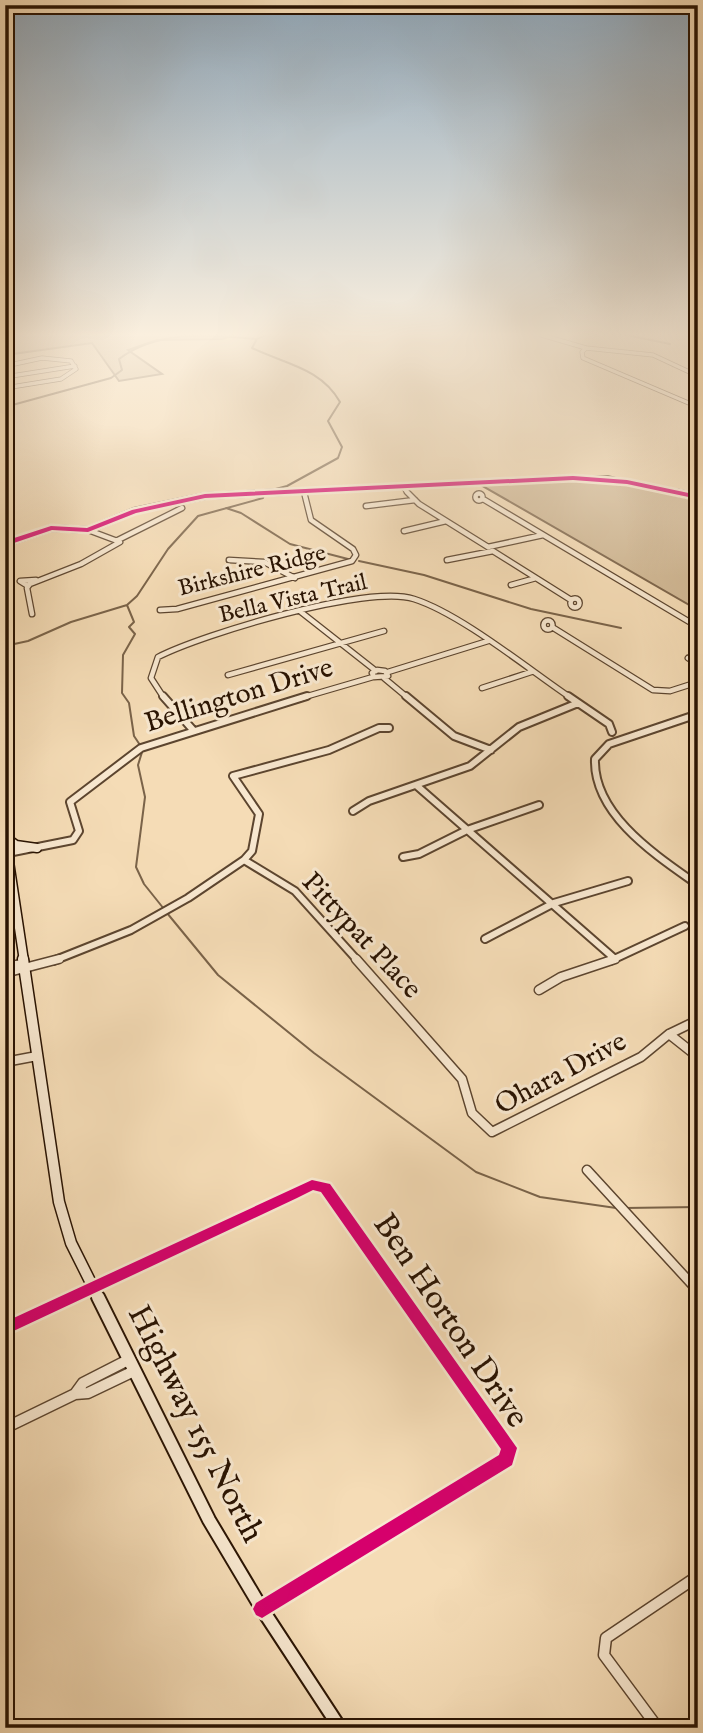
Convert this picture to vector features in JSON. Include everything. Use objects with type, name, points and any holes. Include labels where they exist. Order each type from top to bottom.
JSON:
[{"type":"main road","points":[[5,836],[16,845],[37,848]]},
{"type":"main road","name":"Highway 155 North","points":[[5,836],[62,1216],[76,1256],[209,1520],[262,1609],[340,1728]]},
{"type":"street","points":[[88,530],[134,511],[174,501],[258,493],[475,481],[594,478],[640,484],[698,497]]},
{"type":"street","points":[[404,486],[415,500],[571,600]]},
{"type":"street","name":"Birkshire Ridge","points":[[160,610],[172,610],[345,565],[356,555],[352,548],[311,520],[307,492]]},
{"type":"street","points":[[483,499],[698,627]]},
{"type":"street","points":[[366,506],[415,500]]},
{"type":"street","points":[[5,544],[51,528],[88,530],[118,540],[182,508]]},
{"type":"street","points":[[404,531],[446,521]]},
{"type":"street","points":[[447,560],[543,535]]},
{"type":"street","points":[[32,614],[27,586],[20,581],[36,580],[93,559],[115,547],[120,542],[118,540]]},
{"type":"street","points":[[229,560],[259,560],[277,566],[295,578]]},
{"type":"street","points":[[511,585],[536,578]]},
{"type":"street","name":"Bella Vista Trail","points":[[193,730],[164,699],[151,678],[158,657],[182,644],[358,597],[395,595],[428,604],[488,641],[609,724],[612,732]]},
{"type":"street","points":[[301,612],[341,642],[374,674],[386,675],[488,641]]},
{"type":"street","points":[[552,627],[653,690],[670,691],[698,682]]},
{"type":"street","points":[[228,675],[384,631]]},
{"type":"street","points":[[688,658],[698,664]]},
{"type":"street","points":[[482,688],[531,671]]},
{"type":"street","name":"Bellington Drive","points":[[8,855],[73,841],[78,836],[70,802],[142,748],[374,674]]},
{"type":"street","points":[[386,675],[454,736],[491,750]]},
{"type":"street","points":[[353,811],[369,801],[470,766],[519,727],[578,703]]},
{"type":"street","points":[[698,714],[609,744],[598,753],[593,766],[596,781],[622,824],[698,885]]},
{"type":"street","points":[[5,973],[129,934],[171,910],[244,860],[252,851],[259,814],[233,776],[311,755],[379,728],[389,728]]},
{"type":"street","points":[[416,786],[615,959]]},
{"type":"street","points":[[403,857],[419,854],[467,830],[539,805]]},
{"type":"street","points":[[8,855],[55,846]]},
{"type":"street","name":"Pittypat Place","points":[[244,860],[295,891],[438,1051]]},
{"type":"street","points":[[485,939],[512,921],[550,904],[591,889],[628,881]]},
{"type":"street","points":[[539,990],[561,977],[615,959],[685,926]]},
{"type":"street","points":[[5,967],[23,967]]},
{"type":"street","name":"Ohara Drive","points":[[438,1051],[462,1079],[472,1113],[492,1132],[641,1057],[669,1034],[698,1020]]},
{"type":"street","points":[[669,1034],[698,1057]]},
{"type":"street","points":[[5,1062],[37,1056]]},
{"type":"street","points":[[587,1170],[698,1291]]},
{"type":"street","name":"Ben Horton Drive","points":[[5,1329],[312,1185],[325,1188],[509,1448],[506,1460],[262,1609]]},
{"type":"street","points":[[5,1428],[75,1394],[88,1393],[132,1365]]},
{"type":"street","points":[[658,1728],[604,1655],[606,1638],[698,1576]]},
{"type":"shaded area","points":[[608,476],[698,499],[698,610],[474,481]]},
{"type":"waterway","points":[[268,491],[287,486],[338,458],[342,447],[328,421],[332,415]]},
{"type":"waterway","points":[[226,508],[263,498],[264,495]]},
{"type":"waterway","points":[[127,605],[137,596],[168,549],[198,516],[226,508]]},
{"type":"waterway","points":[[226,508],[241,513],[290,544],[348,559]]},
{"type":"waterway","points":[[359,561],[424,575],[531,609],[621,628]]},
{"type":"waterway","points":[[5,646],[28,641],[71,622],[127,605]]},
{"type":"waterway","points":[[127,605],[134,622],[129,627],[135,634],[123,655],[122,693],[129,703],[134,736],[140,745]]},
{"type":"waterway","points":[[143,749],[138,765],[145,797],[136,867],[144,884],[164,909]]},
{"type":"waterway","points":[[167,913],[218,975],[314,1053],[476,1172],[540,1197],[616,1208]]},
{"type":"waterway","points":[[625,1208],[698,1207]]},
{"type":"cycle path","points":[[5,544],[51,528],[88,530],[134,511],[205,496],[573,478],[627,482],[698,497]]},
{"type":"cycle path","points":[[5,1329],[312,1185],[325,1188],[509,1448],[506,1460],[262,1609]]}]
